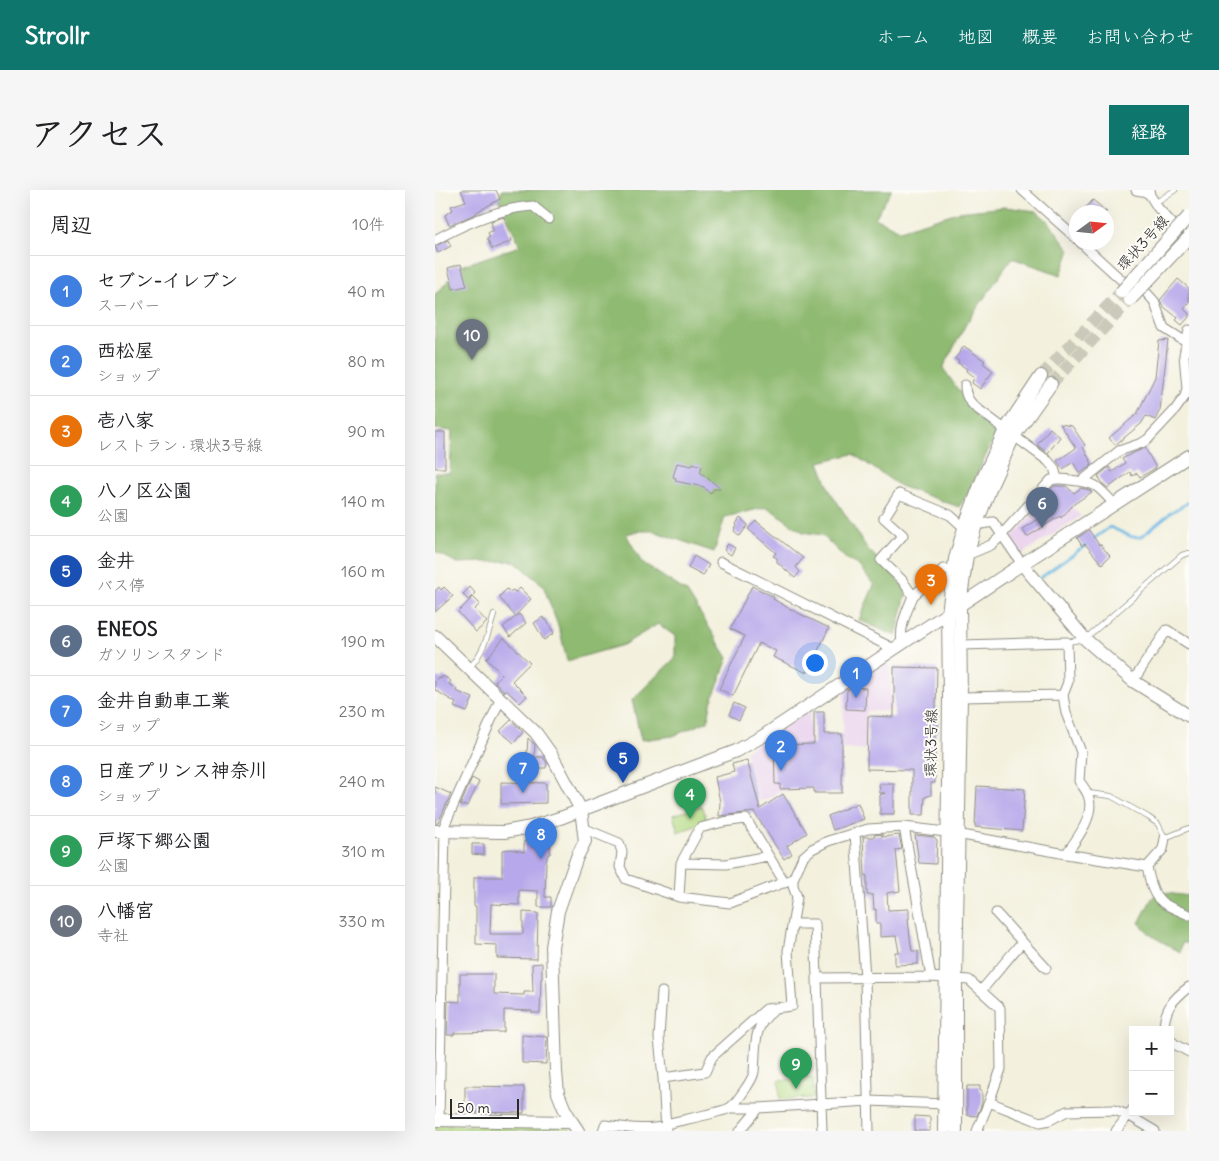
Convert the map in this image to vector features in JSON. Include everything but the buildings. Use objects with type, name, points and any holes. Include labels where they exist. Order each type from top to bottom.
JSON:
[{"type":"street","points":[[1022,190],[1069,232]]},
{"type":"street","points":[[1147,194],[1189,242]]},
{"type":"street","points":[[435,240],[468,223],[514,208],[533,206],[549,219]]},
{"type":"street","name":"環状3号線","points":[[1189,216],[1126,296],[1189,237]]},
{"type":"street","points":[[1089,250],[1129,287],[1143,290],[1154,300],[1164,328],[1186,342]]},
{"type":"street","points":[[1082,481],[1119,451],[1148,439],[1175,410],[1185,396],[1187,388],[1184,355],[1189,330]]},
{"type":"street","name":"環状3号線","points":[[956,1131],[951,978],[952,833],[948,613],[955,558],[971,525],[1009,433],[1046,380]]},
{"type":"street","points":[[965,385],[965,393],[975,407],[1048,461],[1054,468],[1057,478]]},
{"type":"street","points":[[440,831],[504,832],[531,827],[736,751],[763,736],[1189,456]]},
{"type":"street","points":[[967,555],[991,545],[1051,480],[1057,478],[1090,482],[1099,488],[1114,504]]},
{"type":"street","points":[[913,596],[902,580],[881,560],[903,535],[884,518],[899,494],[950,515],[960,524],[971,525],[993,522],[1022,564],[1085,639],[1133,681],[1189,716]]},
{"type":"street","name":"環状3号線","points":[[952,833],[961,697],[960,605],[971,525]]},
{"type":"street","points":[[721,562],[898,646]]},
{"type":"street","points":[[898,646],[903,624],[913,596],[943,569],[954,570]]},
{"type":"street","points":[[1133,681],[1167,630],[1189,644]]},
{"type":"street","points":[[435,636],[536,733],[551,754],[581,810],[585,841],[577,857],[558,911],[552,946],[558,1093],[563,1108],[575,1126]]},
{"type":"street","points":[[961,644],[1067,642],[1068,682],[1063,695],[1066,713],[1081,752],[1079,781],[1088,793],[1089,801],[1084,828],[1066,854]]},
{"type":"street","points":[[961,697],[1063,695]]},
{"type":"street","points":[[500,700],[440,831],[437,1120],[575,1126]]},
{"type":"street","points":[[663,1078],[705,1072],[712,1057],[766,1009],[792,1006],[788,951],[797,897],[793,886],[768,856],[746,819],[700,828],[681,863],[679,898]]},
{"type":"street","points":[[904,827],[931,977]]},
{"type":"street","points":[[583,828],[619,843],[622,852],[619,867],[626,879],[679,898],[730,903],[789,881],[803,857],[812,849],[828,841],[869,829],[904,827],[952,833],[1147,867]]},
{"type":"street","points":[[855,833],[865,978],[869,1131]]},
{"type":"street","points":[[1147,867],[1163,849],[1165,838]]},
{"type":"street","points":[[681,863],[726,864],[768,856]]},
{"type":"street","points":[[1147,867],[1157,899],[1163,904],[1189,915]]},
{"type":"street","points":[[996,913],[1046,968]]},
{"type":"street","points":[[793,924],[815,924],[821,1131]]},
{"type":"street","points":[[981,991],[1022,942]]},
{"type":"street","points":[[817,978],[931,977],[969,980],[1000,1008],[1001,1069],[977,1131]]},
{"type":"street","name":"環状3号線","points":[[944,1131],[951,978]]},
{"type":"street","points":[[1164,1026],[1164,1018],[1175,998],[1189,987]]},
{"type":"street","points":[[662,992],[659,1038],[665,1127]]},
{"type":"street","points":[[729,1108],[754,1074],[753,1062],[758,1029],[766,1016],[778,1007]]},
{"type":"street","points":[[1174,1043],[1189,1052]]},
{"type":"street","points":[[603,1131],[605,1125],[656,1131],[729,1108],[869,1101],[945,1104]]},
{"type":"street","points":[[989,1102],[1040,1122],[1050,1120],[1067,1111],[1114,1110],[1129,1112]]},
{"type":"street","points":[[739,1131],[759,1108]]},
{"type":"street","points":[[1117,1131],[1129,1113]]},
{"type":"street","points":[[1135,1116],[1155,1131]]},
{"type":"lane","points":[[1147,194],[1175,190]]},
{"type":"lane","points":[[1067,642],[1085,639],[1182,555],[1189,553]]},
{"type":"lane","points":[[468,669],[479,658],[483,650],[494,615]]},
{"type":"lane","points":[[1088,793],[1111,796],[1148,817],[1158,824],[1165,838],[1189,828]]},
{"type":"shaded area","points":[[1054,492],[1081,516],[1022,554],[1010,539]]},
{"type":"shaded area","points":[[890,658],[891,711],[867,711],[865,750],[843,749],[844,686]]},
{"type":"shaded area","points":[[810,710],[811,790],[777,791],[774,796],[760,801],[745,751]]},
{"type":"green space","points":[[502,190],[892,190],[875,218],[900,230],[958,212],[1005,207],[1036,211],[1048,221],[1070,250],[1061,275],[1012,258],[966,324],[943,368],[977,417],[996,434],[967,495],[959,507],[900,486],[853,454],[819,462],[830,491],[867,548],[907,590],[896,636],[859,620],[874,585],[858,565],[847,560],[822,535],[803,532],[767,507],[725,517],[714,552],[653,531],[638,531],[626,534],[642,563],[687,592],[728,658],[711,703],[708,721],[673,736],[641,740],[632,700],[675,658],[675,636],[658,624],[623,645],[567,661],[560,631],[543,585],[515,561],[457,563],[435,551],[435,473],[450,473],[452,431],[435,429],[435,294],[461,266],[520,246],[499,199]]},
{"type":"green space","points":[[702,806],[707,822],[678,832],[673,815]]},
{"type":"green space","points":[[1158,892],[1189,896],[1189,943],[1182,943],[1180,952],[1152,936],[1139,923],[1152,898]]},
{"type":"green space","points":[[813,1078],[814,1098],[780,1099],[779,1080]]},
{"type":"green space","points":[[435,1125],[569,1127],[571,1131],[435,1131]]},
{"type":"waterway","points":[[1092,540],[1110,527],[1132,537],[1141,537],[1170,513],[1189,502]]},
{"type":"waterway","points":[[1040,578],[1088,544]]},
{"type":"tunnel","points":[[1041,376],[1121,292]]},
{"type":"tunnel","points":[[1051,384],[1130,300]]},
{"type":"place","name":"八幡宮","points":[[472,360]]},
{"type":"place","name":"ENEOS","points":[[1042,528]]},
{"type":"place","name":"壱八家","points":[[931,605]]},
{"type":"place","name":"セブン-イレブン","points":[[856,698]]},
{"type":"place","name":"西松屋","points":[[781,771]]},
{"type":"place","name":"金井","points":[[623,783]]},
{"type":"place","name":"金井自動車工業","points":[[523,793]]},
{"type":"place","name":"八ノ区公園","points":[[690,819]]},
{"type":"place","name":"日産プリンス神奈川","points":[[541,859]]},
{"type":"place","name":"戸塚下郷公園","points":[[796,1089]]}]
